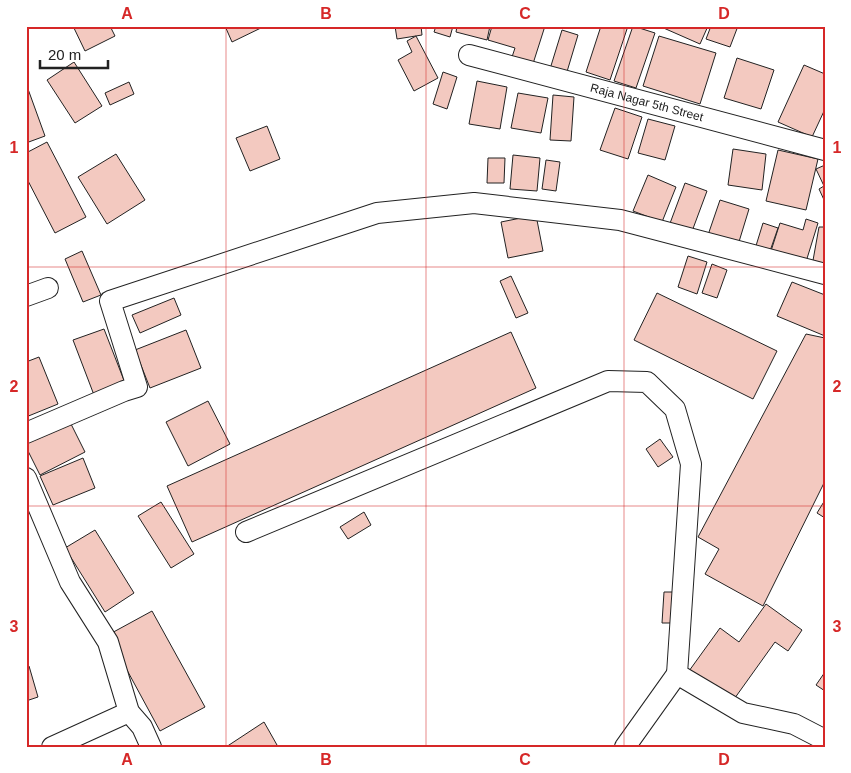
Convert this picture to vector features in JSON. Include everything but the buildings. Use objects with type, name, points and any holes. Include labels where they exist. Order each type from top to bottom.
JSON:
[{"type":"street","name":"Raja Nagar 5th Street","points":[[469,55],[825,150]]},
{"type":"street","points":[[26,433],[137,387],[110,301],[377,213],[474,203],[620,220],[825,274]]},
{"type":"street","points":[[26,296],[48,288]]},
{"type":"street","points":[[246,532],[608,381],[647,382],[675,409],[691,464],[677,674],[625,747]]},
{"type":"street","points":[[26,478],[70,582],[108,642],[129,712],[142,727],[151,747]]},
{"type":"street","points":[[677,674],[743,713],[794,724],[825,740]]},
{"type":"street","points":[[52,747],[129,712]]}]
